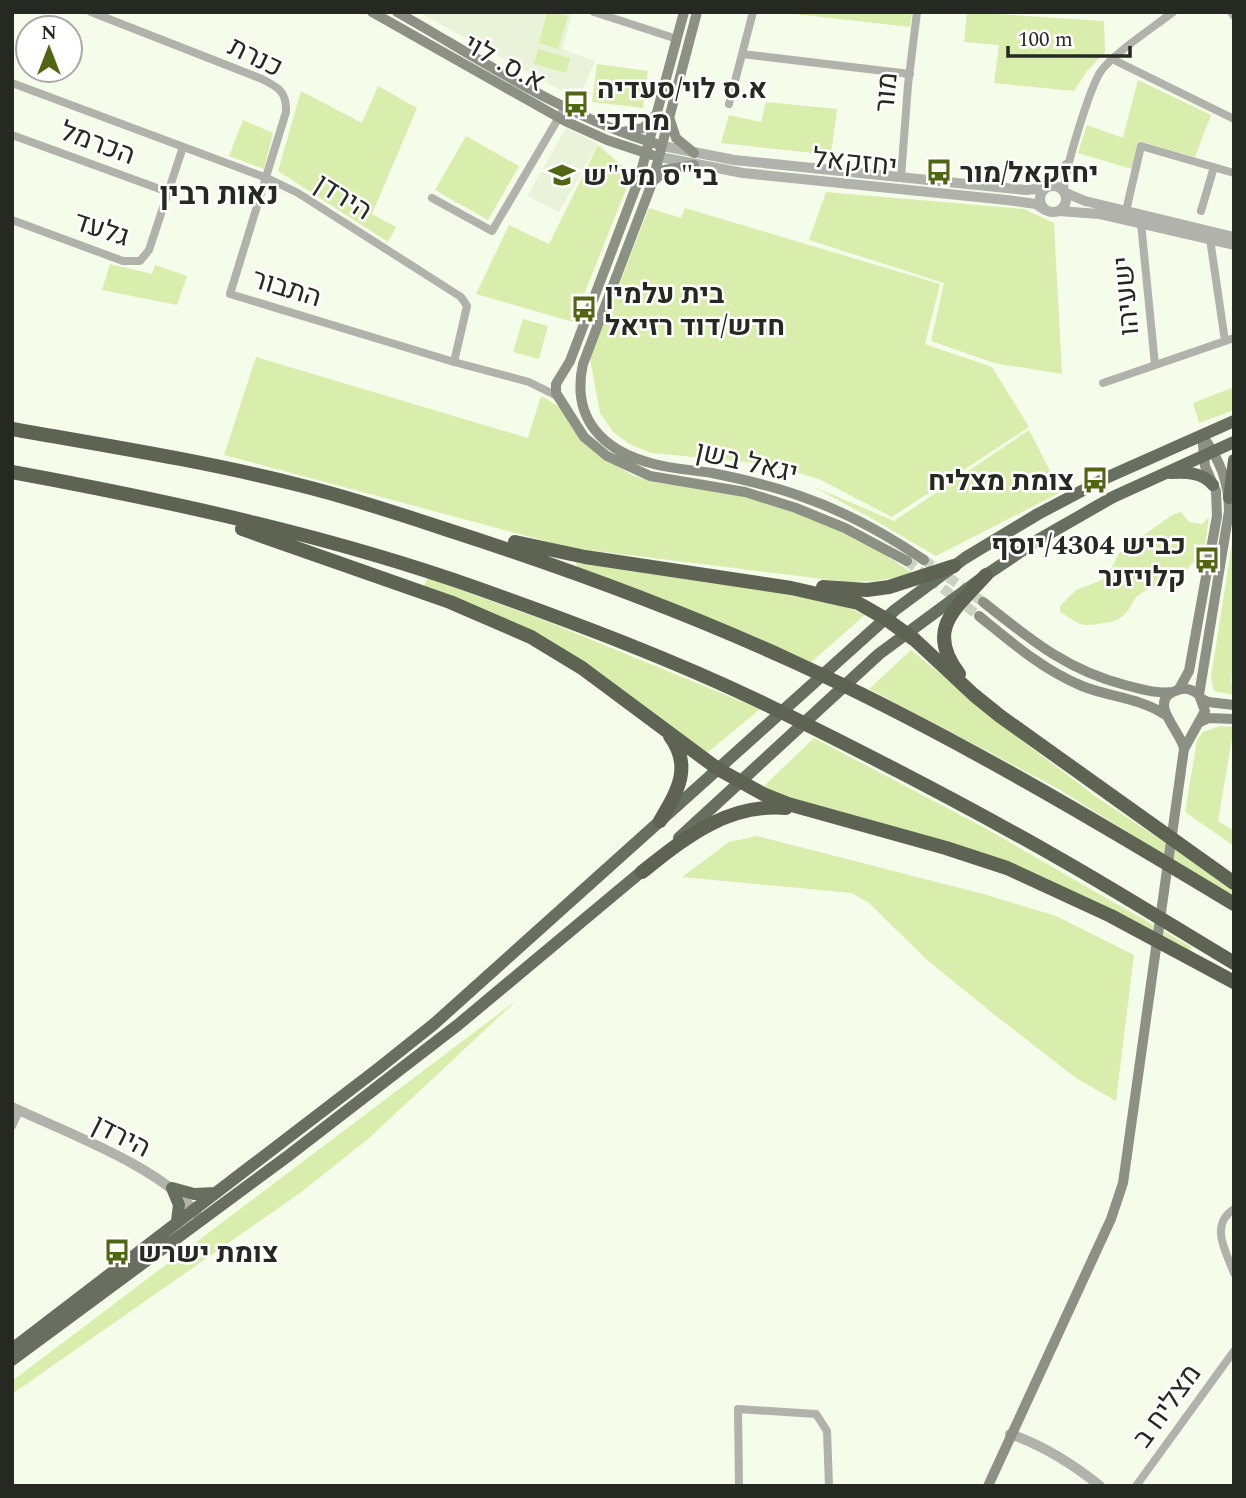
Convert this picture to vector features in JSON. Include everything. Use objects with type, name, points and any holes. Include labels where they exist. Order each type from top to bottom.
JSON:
[{"type":"highway","points":[[12,1349],[177,1222],[197,1214],[217,1193],[434,1024],[882,622],[954,566],[1076,493],[1234,421]]},
{"type":"highway","points":[[12,429],[172,457],[338,496],[538,548],[845,599],[868,607],[882,622],[974,695],[1234,883]]},
{"type":"highway","points":[[642,872],[901,636],[986,575],[1076,517],[1159,475],[1234,442]]},
{"type":"highway","points":[[1229,498],[1234,460]]},
{"type":"highway","points":[[12,472],[140,497],[329,542],[429,572],[533,608],[766,705],[969,808],[1063,860],[1234,963]]},
{"type":"highway","points":[[1159,475],[1193,473],[1209,480],[1213,485]]},
{"type":"highway","points":[[338,496],[521,553],[590,578],[793,662],[1003,768],[1234,904]]},
{"type":"highway","points":[[140,497],[335,561],[481,614],[547,645],[718,769],[776,800],[946,848],[1029,877],[1111,916],[1234,982]]},
{"type":"highway","points":[[721,577],[867,590],[908,582],[954,566]]},
{"type":"highway","points":[[974,695],[950,663],[943,646],[943,634],[944,625],[951,613],[986,575]]},
{"type":"highway","points":[[631,704],[666,731],[680,755],[680,785],[660,821]]},
{"type":"highway","points":[[12,1360],[197,1214],[288,1156],[459,1024],[691,833],[745,810],[775,807],[820,814]]},
{"type":"highway","points":[[172,1188],[194,1194],[217,1193]]},
{"type":"highway","points":[[172,1188],[179,1205],[177,1222]]},
{"type":"main road","name":"א.ס. לוי","points":[[372,12],[558,117],[607,140],[647,154],[661,152]]},
{"type":"main road","name":"א.ס. לוי","points":[[397,12],[565,107],[620,132],[650,142],[661,152]]},
{"type":"main road","points":[[684,12],[639,179],[570,361],[555,387],[559,398],[573,401],[579,390],[586,355],[661,152],[697,12]]},
{"type":"main road","points":[[620,132],[643,128],[658,112]]},
{"type":"main road","points":[[670,119],[676,138],[694,153]]},
{"type":"main road","points":[[607,140],[638,164],[639,179]]},
{"type":"main road","points":[[650,187],[664,170],[694,165]]},
{"type":"main road","points":[[559,379],[572,377],[579,390]]},
{"type":"main road","name":"יגאל בשן","points":[[579,390],[582,410],[593,429],[626,453],[653,464],[748,481],[800,496],[850,517],[901,544],[924,560]]},
{"type":"main road","name":"יגאל בשן","points":[[559,398],[584,437],[621,464],[650,476],[745,492],[796,508],[845,528],[907,561]]},
{"type":"main road","points":[[1164,714],[1165,702],[1189,671],[1216,529],[1217,504],[1202,435]]},
{"type":"main road","points":[[1184,749],[1205,711],[1200,697],[1228,524],[1229,498],[1224,474],[1208,453]]},
{"type":"main road","points":[[983,602],[1055,657],[1079,670],[1160,693],[1189,689],[1208,702],[1234,705]]},
{"type":"main road","points":[[979,616],[1036,661],[1064,679],[1095,691],[1149,705],[1164,714],[1175,727],[1187,729],[1209,718],[1234,719]]},
{"type":"main road","points":[[988,1486],[1121,1192],[1129,1156],[1152,965],[1184,749],[1175,727]]},
{"type":"street","name":"כנרת","points":[[91,12],[262,79],[281,89],[284,95]]},
{"type":"street","points":[[594,12],[677,39]]},
{"type":"street","points":[[729,104],[753,12]]},
{"type":"street","name":"מור","points":[[901,177],[917,12]]},
{"type":"street","points":[[1059,211],[1065,205],[1065,177],[1071,156],[1094,85],[1102,70],[1173,12]]},
{"type":"street","points":[[742,54],[910,74]]},
{"type":"street","points":[[1112,60],[1234,119]]},
{"type":"street","name":"הירדן","points":[[12,83],[267,178],[298,193],[461,297],[467,306],[454,362]]},
{"type":"street","name":"התבור","points":[[284,95],[286,112],[230,294],[529,382],[538,384],[559,379]]},
{"type":"street","points":[[432,198],[492,231],[565,107]]},
{"type":"street","name":"הכרמל","points":[[12,135],[168,192]]},
{"type":"street","name":"גלעד","points":[[12,220],[123,261],[135,262],[145,257],[149,250],[183,146]]},
{"type":"street","points":[[1126,211],[1140,146],[1234,173]]},
{"type":"street","name":"יחזקאל","points":[[661,152],[694,153],[734,160],[1026,190],[1047,187]]},
{"type":"street","name":"יחזקאל","points":[[661,152],[694,165],[743,173],[1007,200],[1036,204],[1045,210]]},
{"type":"street","points":[[1071,156],[1040,199],[1045,210],[1084,211],[1234,246]]},
{"type":"street","points":[[1201,211],[1214,167]]},
{"type":"street","points":[[1047,187],[1057,186],[1085,201],[1234,237]]},
{"type":"street","name":"ישעיהו","points":[[1141,223],[1155,365]]},
{"type":"street","points":[[1102,383],[1230,339],[1210,239]]},
{"type":"street","name":"התבור","points":[[529,382],[559,398]]},
{"type":"street","points":[[12,1126],[16,1109]]},
{"type":"street","name":"הירדן","points":[[16,1109],[134,1165],[172,1188],[197,1214]]},
{"type":"street","points":[[1234,1209],[1225,1215],[1220,1232],[1234,1273]]},
{"type":"street","name":"מצליח ב","points":[[1136,1486],[1234,1352]]},
{"type":"street","points":[[739,1486],[738,1409],[816,1414],[827,1431],[829,1486]]},
{"type":"street","points":[[1010,1434],[1068,1464],[1100,1486]]},
{"type":"shaded area","points":[[418,12],[563,12],[572,15],[562,49],[595,61],[578,100]]},
{"type":"shaded area","points":[[566,128],[598,144],[559,212],[527,196]]},
{"type":"green space","points":[[547,12],[568,16],[558,49],[539,43]]},
{"type":"green space","points":[[777,12],[912,12],[910,27]]},
{"type":"green space","points":[[967,12],[1104,21],[1105,52],[1087,71],[1074,91],[994,83],[999,45],[964,42]]},
{"type":"green space","points":[[538,49],[570,58],[566,73],[534,64]]},
{"type":"green space","points":[[597,64],[648,71],[643,108],[592,102]]},
{"type":"green space","points":[[1138,80],[1211,115],[1195,157],[1139,141],[1132,169],[1078,153],[1087,125],[1123,138]]},
{"type":"green space","points":[[378,86],[417,108],[372,214],[396,227],[388,242],[278,171],[301,91],[362,123]]},
{"type":"green space","points":[[766,102],[837,109],[831,155],[721,143],[729,115],[761,122]]},
{"type":"green space","points":[[243,120],[273,133],[264,169],[229,156]]},
{"type":"green space","points":[[466,136],[519,166],[488,220],[435,190]]},
{"type":"green space","points":[[598,145],[629,172],[629,182],[573,322],[476,294],[509,225],[549,244]]},
{"type":"green space","points":[[826,192],[1024,209],[1054,223],[1062,374],[994,363],[931,341],[944,283],[809,240]]},
{"type":"green space","points":[[649,208],[681,218],[685,208],[940,284],[925,344],[992,367],[1029,427],[892,517],[819,479],[766,464],[652,453],[631,445],[613,432],[600,413],[590,359]]},
{"type":"green space","points":[[110,264],[152,274],[155,265],[187,276],[177,305],[102,290]]},
{"type":"green space","points":[[523,319],[548,326],[539,359],[513,352]]},
{"type":"green space","points":[[256,357],[528,438],[541,396],[563,409],[597,454],[634,476],[658,483],[719,490],[773,505],[824,523],[870,545],[914,574],[875,581],[848,582],[572,548],[224,455]]},
{"type":"green space","points":[[1234,387],[1234,410],[1199,423],[1193,403]]},
{"type":"green space","points":[[1029,430],[1061,492],[936,556],[812,486],[894,521]]},
{"type":"green space","points":[[1181,512],[1189,522],[1202,524],[1209,517],[1203,561],[1200,556],[1180,576],[1141,593],[1125,614],[1113,621],[1085,625],[1060,612],[1060,606],[1076,590],[1102,580],[1109,574],[1119,553],[1172,515]]},
{"type":"green space","points":[[1234,531],[1234,655],[1231,683],[1234,684],[1234,695],[1214,691],[1211,677]]},
{"type":"green space","points":[[575,560],[833,602],[865,615],[811,662],[578,569]]},
{"type":"green space","points":[[428,578],[543,620],[760,709],[707,753],[560,646],[536,632],[423,587]]},
{"type":"green space","points":[[911,650],[1099,799],[1234,888],[1234,898],[1057,788],[869,689]]},
{"type":"green space","points":[[1220,726],[1234,727],[1218,821],[1234,831],[1234,846],[1185,812],[1197,740],[1203,732]]},
{"type":"green space","points":[[814,738],[985,828],[1193,948],[1188,950],[1107,909],[763,787]]},
{"type":"green space","points":[[757,836],[987,895],[1056,916],[1134,955],[1116,1101],[1076,1078],[996,1016],[927,960],[869,903],[852,893],[682,877],[729,842]]},
{"type":"green space","points":[[517,1000],[368,1139],[300,1193],[12,1394],[12,1381]]},
{"type":"tunnel","points":[[924,560],[983,602]]},
{"type":"tunnel","points":[[907,561],[979,616]]},
{"type":"place","name":"א.ס לוי/סעדיה מרדכי","points":[[576,104]]},
{"type":"place","name":"יחזקאל/מור","points":[[939,172]]},
{"type":"place","name":"בי\"ס מע\"ש","points":[[562,175]]},
{"type":"place","name":"בית עלמין חדש/דוד רזיאל","points":[[584,309]]},
{"type":"place","name":"צומת מצליח","points":[[1095,480]]},
{"type":"place","name":"כביש 4304/יוסף קלויזנר","points":[[1207,560]]},
{"type":"place","name":"צומת ישרש","points":[[117,1252]]},
{"type":"district","name":"נאות רבין","points":[[219,194]]}]
